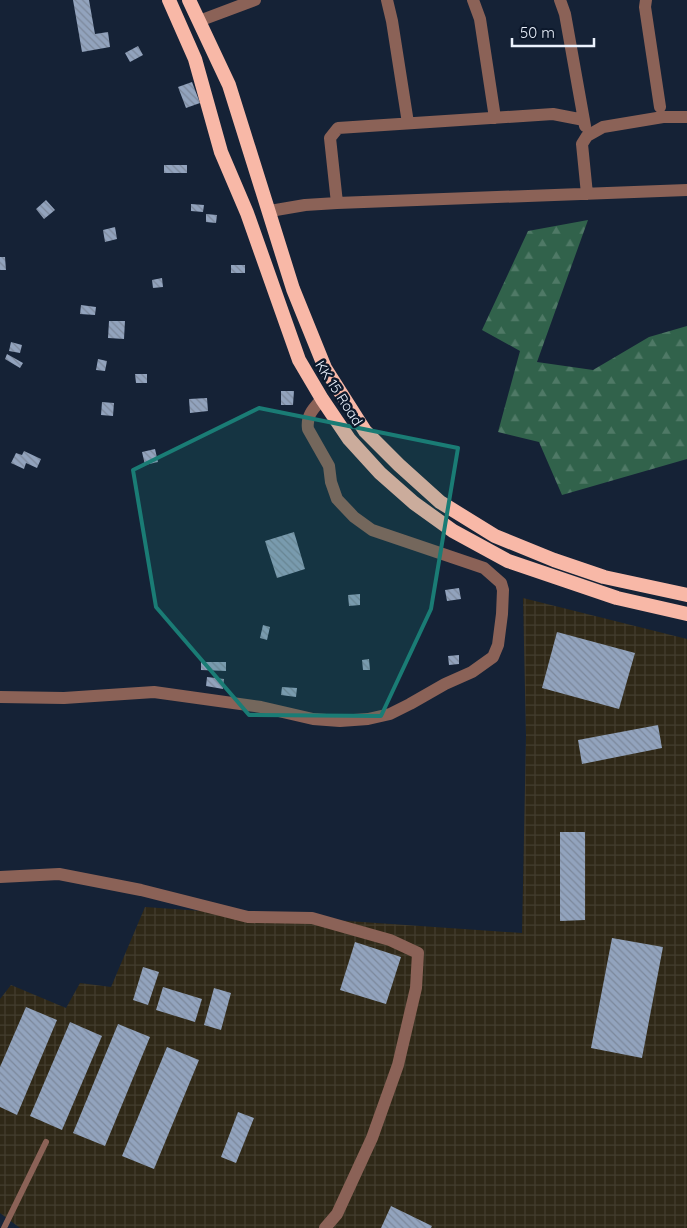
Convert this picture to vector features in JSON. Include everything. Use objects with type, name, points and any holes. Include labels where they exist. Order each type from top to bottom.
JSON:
[{"type":"highway","name":"KK 15 Road","points":[[169,0],[195,59],[221,152],[248,213],[299,360],[322,399],[350,439],[380,473],[414,503],[453,531],[508,561],[617,598],[687,614]]},
{"type":"highway","name":"KK 15 Road","points":[[190,0],[229,85],[293,289],[325,368],[365,431],[440,502],[495,536],[554,560],[604,577],[687,595]]},
{"type":"street","points":[[199,21],[255,0]]},
{"type":"street","points":[[387,0],[408,123]]},
{"type":"street","points":[[474,0],[480,19],[495,118]]},
{"type":"street","points":[[560,0],[565,14],[587,136]]},
{"type":"street","points":[[646,0],[645,7],[660,107]]},
{"type":"street","points":[[336,203],[330,138],[338,128],[553,114],[584,120]]},
{"type":"street","points":[[587,194],[582,144],[587,136],[603,127],[663,116],[687,118]]},
{"type":"street","points":[[270,211],[305,205],[336,203],[687,190]]},
{"type":"street","points":[[0,697],[64,698],[154,692],[261,708],[314,719],[340,721],[368,719],[390,714],[445,684],[472,672],[493,657],[498,645],[502,614],[503,590],[501,583],[484,568],[372,530],[354,517],[337,499],[331,482],[329,466],[308,429],[308,416],[322,399]]},
{"type":"street","points":[[0,876],[59,874],[141,890],[248,917],[312,918],[390,940],[418,952],[416,988],[398,1065],[372,1138],[337,1214],[325,1228]]},
{"type":"lane","points":[[4,1228],[46,1142]]},
{"type":"highlighted area","points":[[259,408],[458,448],[431,609],[381,716],[249,715],[156,607],[133,470]]},
{"type":"shaded area","points":[[523,598],[687,639],[687,1228],[20,1228],[0,1213],[0,999],[11,985],[66,1008],[80,983],[111,987],[145,907],[522,933],[526,736]]},
{"type":"green space","points":[[588,220],[537,362],[593,370],[649,337],[687,326],[687,459],[562,495],[539,442],[498,432],[520,351],[482,330],[528,231]]},
{"type":"building","points":[[73,0],[89,0],[95,34],[108,32],[110,47],[82,52]]},
{"type":"building","points":[[138,46],[143,55],[130,62],[125,53]]},
{"type":"building","points":[[192,82],[200,103],[186,108],[178,87]]},
{"type":"building","points":[[164,165],[187,165],[187,173],[164,173]]},
{"type":"building","points":[[46,200],[55,210],[44,219],[36,209]]},
{"type":"building","points":[[191,204],[204,205],[203,212],[191,211]]},
{"type":"building","points":[[206,214],[217,215],[216,223],[206,222]]},
{"type":"building","points":[[115,227],[117,239],[105,242],[103,230]]},
{"type":"building","points":[[0,257],[5,257],[6,270],[0,270]]},
{"type":"building","points":[[231,265],[245,265],[245,273],[231,273]]},
{"type":"building","points":[[162,278],[163,287],[153,288],[152,280]]},
{"type":"building","points":[[81,305],[96,307],[95,315],[80,314]]},
{"type":"building","points":[[109,321],[125,321],[124,339],[108,338]]},
{"type":"building","points":[[11,342],[22,345],[20,353],[9,351]]},
{"type":"building","points":[[7,354],[23,363],[20,368],[5,359]]},
{"type":"building","points":[[98,359],[107,361],[105,371],[96,370]]},
{"type":"building","points":[[135,374],[147,374],[147,383],[136,383]]},
{"type":"building","points":[[281,391],[294,391],[293,405],[281,405]]},
{"type":"building","points":[[207,398],[208,411],[190,413],[189,399]]},
{"type":"building","points":[[102,402],[114,403],[113,416],[101,415]]},
{"type":"building","points":[[155,449],[158,462],[145,465],[142,452]]},
{"type":"building","points":[[24,451],[41,459],[37,468],[26,463],[24,469],[11,463],[16,453],[22,455]]},
{"type":"building","points":[[294,532],[305,569],[277,578],[265,541]]},
{"type":"building","points":[[459,588],[461,599],[447,601],[445,590]]},
{"type":"building","points":[[360,594],[360,605],[349,606],[348,595]]},
{"type":"building","points":[[263,625],[270,627],[267,640],[260,638]]},
{"type":"building","points":[[557,632],[635,653],[619,709],[542,688]]},
{"type":"building","points":[[459,655],[459,664],[449,665],[448,656]]},
{"type":"building","points":[[369,659],[370,670],[363,670],[362,660]]},
{"type":"building","points":[[201,662],[226,662],[226,671],[201,670]]},
{"type":"building","points":[[207,677],[224,679],[223,689],[206,686]]},
{"type":"building","points":[[282,687],[297,688],[296,697],[281,695]]},
{"type":"building","points":[[658,725],[662,748],[582,764],[578,740]]},
{"type":"building","points":[[560,832],[585,832],[585,920],[560,921]]},
{"type":"building","points":[[612,938],[663,947],[642,1058],[591,1048]]},
{"type":"building","points":[[355,942],[401,957],[386,1004],[340,990]]},
{"type":"building","points":[[143,967],[159,972],[148,1005],[133,1000]]},
{"type":"building","points":[[163,987],[202,999],[195,1022],[156,1010]]},
{"type":"building","points":[[214,988],[231,993],[221,1030],[204,1025]]},
{"type":"building","points":[[26,1007],[57,1020],[17,1115],[0,1107],[0,1067]]},
{"type":"building","points":[[70,1022],[102,1036],[62,1130],[30,1116]]},
{"type":"building","points":[[118,1024],[150,1037],[105,1146],[73,1133]]},
{"type":"building","points":[[167,1047],[199,1060],[154,1169],[122,1156]]},
{"type":"building","points":[[238,1112],[254,1118],[236,1163],[221,1157]]},
{"type":"building","points":[[391,1206],[432,1226],[431,1228],[381,1228]]}]
